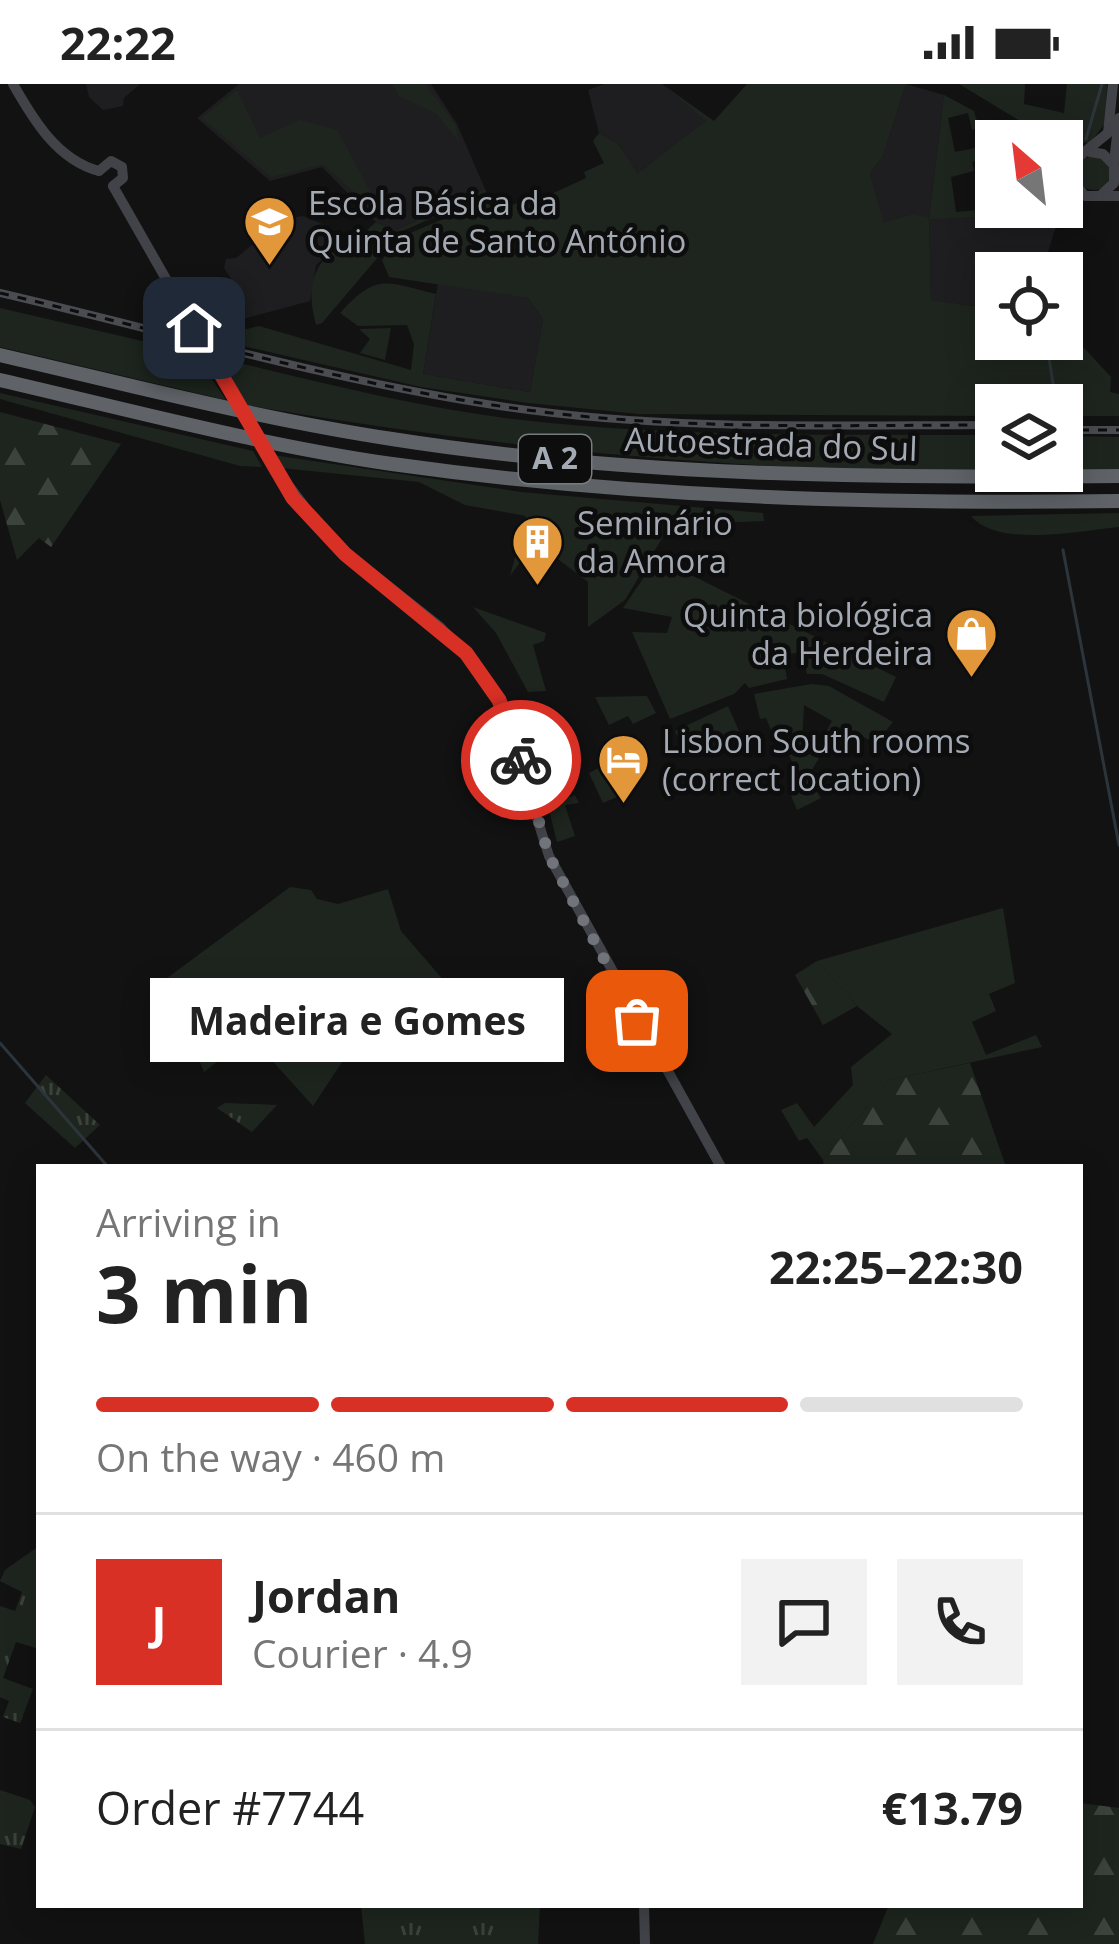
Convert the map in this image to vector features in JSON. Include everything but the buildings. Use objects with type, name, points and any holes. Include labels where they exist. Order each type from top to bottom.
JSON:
[{"type":"highway","name":"Autoestrada do Sul","points":[[0,355],[392,439],[611,466],[824,479],[1119,476]]},
{"type":"highway","name":"Autoestrada do Sul","points":[[0,380],[388,463],[609,490],[823,503],[1119,501]]},
{"type":"main road","points":[[13,84],[47,137],[80,165],[99,171]]},
{"type":"main road","points":[[1100,196],[1111,188],[1116,172],[1119,113],[1114,84]]},
{"type":"main road","points":[[1114,84],[1110,127],[1072,165],[1072,184],[1085,196],[1119,196]]},
{"type":"main road","points":[[1087,152],[1103,154],[1116,172]]},
{"type":"main road","points":[[99,171],[106,162],[119,164],[123,178],[113,186]]},
{"type":"main road","points":[[99,171],[102,183],[113,186],[268,458],[329,539],[440,627],[489,684],[527,776],[549,856],[720,1164]]},
{"type":"main road","points":[[644,1908],[645,1944]]},
{"type":"shaded area","points":[[86,84],[140,84],[124,98],[123,106],[103,110],[89,97]]},
{"type":"shaded area","points":[[239,84],[431,84],[457,124],[485,189],[396,230],[376,222],[322,167],[270,181],[197,118]]},
{"type":"shaded area","points":[[604,84],[662,84],[707,121],[638,173],[619,145],[599,133],[588,90]]},
{"type":"shaded area","points":[[906,84],[944,95],[929,218],[975,216],[975,228],[1049,228],[1054,232],[1048,252],[975,252],[975,306],[931,300],[929,219],[912,214],[884,224],[870,174],[883,156]]},
{"type":"shaded area","name":"Escola Básica da Quinta de Santo António","points":[[303,216],[325,225],[332,251],[316,265],[310,301],[239,320],[232,307],[237,288],[224,268],[226,259],[236,258],[283,219]]},
{"type":"shaded area","points":[[438,283],[528,298],[543,319],[530,392],[423,374]]},
{"type":"shaded area","points":[[502,1006],[518,1022],[497,1042],[480,1023]]},
{"type":"green space","points":[[393,84],[425,84],[456,126],[459,142],[437,114],[399,96]]},
{"type":"green space","points":[[662,84],[714,121],[747,84],[906,84],[883,156],[870,174],[884,223],[912,214],[929,218],[944,95],[974,111],[972,130],[968,113],[948,118],[955,152],[975,148],[974,171],[951,177],[956,212],[975,210],[975,217],[929,219],[931,300],[975,306],[975,360],[1083,360],[1083,347],[1111,377],[1110,392],[1119,394],[1119,416],[1083,416],[1083,384],[975,384],[975,416],[639,414],[421,387],[208,338],[259,326],[411,370],[414,344],[407,325],[358,326],[340,313],[373,286],[393,284],[436,294],[423,374],[530,392],[543,319],[528,298],[389,277],[382,260],[401,237],[502,194],[508,207],[528,198],[532,203],[586,178],[584,172],[604,163],[593,141],[599,133],[619,145],[638,173],[706,121]]},
{"type":"green space","points":[[959,84],[1025,84],[1024,104],[1064,113],[1067,84],[1107,84],[1106,122],[1090,143],[1083,143],[1083,120],[1018,120]]},
{"type":"green space","points":[[237,90],[260,138],[300,120],[337,130],[387,222],[323,164],[271,177],[202,118]]},
{"type":"green space","points":[[1087,157],[1101,157],[1110,166],[1110,180],[1101,189],[1083,186]]},
{"type":"green space","points":[[485,189],[487,194],[398,233],[353,243],[376,222],[396,230]]},
{"type":"green space","points":[[395,237],[316,325],[313,281],[328,255],[337,246],[359,248]]},
{"type":"green space","points":[[0,308],[194,353],[226,400],[0,347]]},
{"type":"green space","points":[[391,328],[385,360],[360,353],[370,339],[359,329]]},
{"type":"green space","points":[[218,358],[365,393],[513,419],[754,434],[975,435],[975,471],[807,468],[619,455],[432,434],[245,405]]},
{"type":"green space","points":[[0,393],[253,451],[262,467],[240,466],[0,399]]},
{"type":"green space","points":[[0,412],[121,444],[51,547],[39,538],[17,560],[0,500]]},
{"type":"green space","points":[[1083,436],[1119,437],[1119,470],[1083,470]]},
{"type":"green space","points":[[273,455],[521,492],[763,513],[764,521],[670,525],[625,600],[588,627],[588,582],[542,547],[529,550],[510,576],[526,516],[465,505],[419,482],[281,468]]},
{"type":"green space","points":[[1119,513],[1119,527],[1040,535],[1000,532],[971,516]]},
{"type":"green space","points":[[657,558],[896,677],[884,702],[822,674],[807,674],[802,652],[783,655],[787,679],[749,688],[745,683],[734,694],[670,719],[632,632],[667,633],[672,617],[623,608]]},
{"type":"green space","points":[[473,607],[546,633],[544,641],[533,645],[546,691],[528,692],[496,633]]},
{"type":"green space","points":[[811,684],[829,686],[893,722],[876,743],[855,733],[835,757],[817,748],[832,721],[804,705],[802,744],[780,751],[766,718],[760,719],[754,694]]},
{"type":"green space","points":[[647,696],[656,713],[633,724],[628,716],[609,725],[595,697]]},
{"type":"green space","points":[[728,706],[742,738],[686,756],[675,731]]},
{"type":"green space","points":[[804,752],[819,758],[807,778],[821,798],[797,810],[787,786],[800,780],[789,755]]},
{"type":"green space","points":[[604,765],[619,796],[603,803],[589,773]]},
{"type":"green space","points":[[575,795],[579,803],[565,805],[575,836],[557,842],[548,806]]},
{"type":"green space","points":[[290,887],[311,890],[317,899],[338,904],[388,889],[401,931],[452,990],[421,1009],[399,1037],[372,1017],[313,1106],[250,1036],[204,1072],[189,1036],[170,1021],[183,1005],[159,984]]},
{"type":"green space","points":[[1003,908],[1015,983],[989,994],[996,1011],[972,1022],[986,1055],[1036,1035],[1042,1047],[889,1080],[823,1160],[807,1138],[799,1141],[781,1110],[797,1103],[814,1127],[853,1085],[851,1067],[892,1034],[857,1006],[817,961]]},
{"type":"green space","points":[[817,961],[857,1006],[823,1025],[795,975]]},
{"type":"green space","points":[[970,1063],[1005,1164],[824,1164],[889,1080]]},
{"type":"green space","points":[[46,1075],[100,1125],[75,1148],[25,1103]]},
{"type":"green space","points":[[225,1103],[277,1105],[252,1132],[217,1108]]},
{"type":"green space","points":[[36,1548],[36,1648],[16,1642],[3,1678],[33,1689],[20,1723],[3,1717],[9,1701],[0,1697],[0,1606],[15,1611],[22,1592],[0,1581],[5,1570]]},
{"type":"green space","points":[[0,1790],[30,1800],[35,1807],[21,1849],[0,1844]]},
{"type":"green space","points":[[1083,1803],[1119,1808],[1119,1944],[873,1944],[888,1908],[1083,1908]]},
{"type":"green space","points":[[361,1908],[540,1908],[538,1944],[365,1944]]},
{"type":"waterway","points":[[1086,139],[1102,84]]},
{"type":"waterway","points":[[1049,360],[1053,384]]},
{"type":"waterway","points":[[1063,550],[1119,845]]},
{"type":"waterway","points":[[0,1043],[105,1164]]},
{"type":"railway","points":[[0,293],[315,370],[506,407],[689,423],[975,425]]},
{"type":"railway","points":[[1083,430],[1119,430]]},
{"type":"way so far","points":[[521,760],[549,856],[637,1021]]},
{"type":"place","name":"Escola Básica da Quinta de Santo António","points":[[269,268]]},
{"type":"place","name":"Seminário da Amora","points":[[538,588]]},
{"type":"place","name":"Quinta biológica da Herdeira","points":[[972,680]]},
{"type":"place","name":"Lisbon South rooms (correct location)","points":[[623,806]]},
{"type":"place","name":"Madeira e Gomes","points":[[637,1021]]},
{"type":"route","points":[[194,328],[293,498],[345,554],[440,627],[466,653],[499,700],[521,760]]}]
